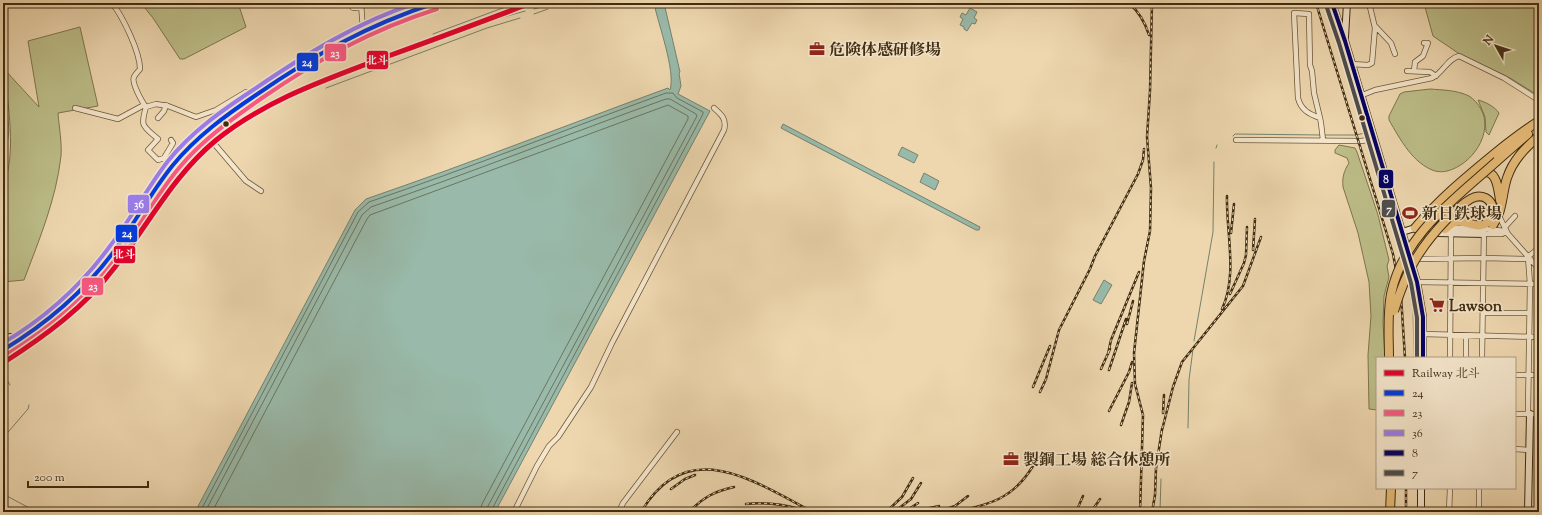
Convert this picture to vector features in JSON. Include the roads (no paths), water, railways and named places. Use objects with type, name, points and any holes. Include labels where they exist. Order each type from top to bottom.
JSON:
[{"type":"highway","points":[[3,350],[47,321],[76,294],[115,250],[174,164],[188,147],[231,112],[305,62],[335,44],[363,30],[402,14],[435,3]]},
{"type":"highway","points":[[1389,357],[1389,308],[1394,284],[1402,262],[1412,245],[1433,219],[1539,122]]},
{"type":"highway","points":[[1394,357],[1394,311],[1401,278],[1416,247],[1428,232],[1497,160],[1539,130]]},
{"type":"highway","points":[[1484,232],[1499,216],[1507,179],[1515,160],[1528,145],[1539,136]]},
{"type":"highway","points":[[1415,228],[1445,196],[1484,162],[1497,160]]},
{"type":"highway","points":[[1388,328],[1386,316],[1387,301],[1390,281],[1397,262],[1403,250],[1434,212],[1476,174],[1484,171],[1488,172],[1498,182],[1500,206]]},
{"type":"highway","points":[[1394,311],[1404,282],[1416,256],[1448,218],[1467,201],[1477,196],[1486,198],[1493,205],[1494,211],[1492,217],[1484,224],[1474,225],[1453,222],[1449,231]]},
{"type":"highway","points":[[1390,512],[1391,489]]},
{"type":"highway","points":[[1396,489],[1396,512]]},
{"type":"street","points":[[112,3],[119,13],[138,56],[140,69],[133,80],[145,106],[142,121],[144,126],[158,139],[148,150],[158,160],[164,158],[173,143],[171,140]]},
{"type":"street","points":[[349,3],[353,8],[361,5],[363,30]]},
{"type":"street","points":[[1332,3],[1345,41],[1360,96],[1417,282],[1422,317],[1423,357]]},
{"type":"street","points":[[1345,41],[1348,3]]},
{"type":"street","points":[[1351,64],[1368,65],[1372,63],[1374,26],[1370,7]]},
{"type":"street","points":[[1320,118],[1307,113],[1303,109],[1298,98],[1294,13],[1309,14],[1310,64],[1314,93],[1320,118],[1322,136]]},
{"type":"street","points":[[1374,26],[1391,43],[1395,54]]},
{"type":"street","points":[[1414,71],[1414,62],[1423,56],[1428,43],[1424,43]]},
{"type":"street","points":[[1360,96],[1375,90],[1436,76],[1452,59],[1462,56],[1504,78],[1537,99],[1537,103]]},
{"type":"street","points":[[1407,72],[1430,72],[1436,76]]},
{"type":"street","points":[[75,108],[118,119],[145,106],[156,104],[166,105],[196,117],[216,110],[246,92],[255,95]]},
{"type":"street","points":[[158,118],[164,111],[166,105]]},
{"type":"street","points":[[514,512],[537,466],[549,446],[558,437],[591,387],[612,343],[724,130],[725,120],[722,114],[714,108]]},
{"type":"street","points":[[3,109],[3,150]]},
{"type":"street","points":[[205,133],[246,181],[261,191]]},
{"type":"street","points":[[1236,140],[1322,136],[1361,141],[1374,139]]},
{"type":"street","points":[[164,158],[174,164]]},
{"type":"street","points":[[1499,216],[1505,229],[1539,269]]},
{"type":"street","points":[[1403,233],[1449,231],[1484,232],[1505,229],[1515,216]]},
{"type":"street","points":[[1403,233],[1415,228],[1449,231]]},
{"type":"street","points":[[1449,231],[1450,357]]},
{"type":"street","points":[[1482,357],[1484,232]]},
{"type":"street","points":[[1410,260],[1483,258],[1525,259],[1539,248]]},
{"type":"street","points":[[1528,257],[1530,284],[1528,411],[1530,414],[1530,450],[1528,512]]},
{"type":"street","points":[[1417,282],[1539,284]]},
{"type":"street","points":[[1483,313],[1529,313]]},
{"type":"street","points":[[1423,334],[1482,337],[1539,337]]},
{"type":"street","points":[[1466,336],[1466,357]]},
{"type":"street","points":[[3,338],[11,337],[17,341]]},
{"type":"street","points":[[1516,375],[1539,375]]},
{"type":"street","points":[[1516,414],[1539,414]]},
{"type":"street","points":[[619,512],[623,503],[677,432]]},
{"type":"street","points":[[1516,450],[1530,450]]},
{"type":"street","points":[[1421,489],[1421,512]]},
{"type":"street","points":[[1449,512],[1450,489]]},
{"type":"street","points":[[1479,489],[1479,512]]},
{"type":"water","points":[[654,3],[664,3],[680,72],[681,86],[678,94],[710,111],[495,512],[195,512],[355,210],[366,199],[668,88],[670,90],[671,71],[669,60]]},
{"type":"water","points":[[970,8],[977,12],[974,18],[977,20],[975,24],[972,23],[967,31],[960,25],[963,19],[960,17],[962,13],[966,15]]},
{"type":"water","points":[[783,124],[980,227],[979,230],[976,230],[781,128]]},
{"type":"water","points":[[902,147],[918,155],[914,163],[898,155]]},
{"type":"water","points":[[924,173],[939,181],[935,190],[920,182]]},
{"type":"water","points":[[1104,280],[1112,285],[1101,304],[1093,300]]},
{"type":"waterway","points":[[433,34],[516,3]]},
{"type":"waterway","points":[[534,9],[554,3]]},
{"type":"waterway","points":[[1324,3],[1367,138]]},
{"type":"waterway","points":[[534,14],[548,9]]},
{"type":"waterway","points":[[220,141],[251,118],[290,96],[500,18],[525,11]]},
{"type":"waterway","points":[[326,88],[487,28],[520,18]]},
{"type":"waterway","points":[[3,70],[9,130],[3,178]]},
{"type":"waterway","points":[[1324,135],[1356,135],[1365,133]]},
{"type":"waterway","points":[[1233,136],[1235,134],[1321,135]]},
{"type":"waterway","points":[[1369,143],[1402,253]]},
{"type":"waterway","points":[[1194,341],[1213,232],[1214,162]]},
{"type":"waterway","points":[[1408,282],[1413,309],[1414,357]]},
{"type":"waterway","points":[[1188,428],[1189,380],[1193,349]]},
{"type":"waterway","points":[[3,373],[10,385]]},
{"type":"waterway","points":[[3,438],[28,409],[29,405]]},
{"type":"waterway","points":[[1160,512],[1161,479]]},
{"type":"waterway","points":[[3,494],[37,512]]},
{"type":"railway","points":[[1129,3],[1136,10],[1146,26],[1149,35]]},
{"type":"railway","points":[[1140,512],[1143,415],[1135,384],[1134,353],[1144,261],[1150,231],[1151,188],[1147,137],[1150,91],[1152,3]]},
{"type":"railway","points":[[1316,3],[1393,254],[1401,296],[1405,357]]},
{"type":"railway","points":[[1040,392],[1046,379],[1059,330],[1095,256],[1138,174],[1143,160],[1144,149]]},
{"type":"railway","points":[[1222,309],[1227,296],[1230,268],[1227,196]]},
{"type":"railway","points":[[1231,233],[1234,204]]},
{"type":"railway","points":[[1253,250],[1255,219]]},
{"type":"railway","points":[[1230,294],[1244,263],[1246,255],[1247,227]]},
{"type":"railway","points":[[1161,434],[1173,387],[1182,362],[1243,286],[1261,237]]},
{"type":"railway","points":[[1108,354],[1111,340],[1139,272]]},
{"type":"railway","points":[[1127,324],[1133,301]]},
{"type":"railway","points":[[1109,370],[1126,319]]},
{"type":"railway","points":[[1033,387],[1050,346]]},
{"type":"railway","points":[[1101,369],[1110,349]]},
{"type":"railway","points":[[1109,411],[1129,372],[1132,362]]},
{"type":"railway","points":[[1121,425],[1129,402],[1132,383]]},
{"type":"railway","points":[[1163,413],[1164,395]]},
{"type":"railway","points":[[1152,512],[1155,495],[1156,468],[1162,429]]},
{"type":"railway","points":[[954,512],[999,499],[1017,486],[1033,466]]},
{"type":"railway","points":[[641,512],[659,488],[679,475],[700,470],[722,471],[744,478],[813,512]]},
{"type":"railway","points":[[671,489],[685,479],[695,475]]},
{"type":"railway","points":[[886,512],[902,497],[913,478]]},
{"type":"railway","points":[[894,512],[911,499],[921,483]]},
{"type":"railway","points":[[689,512],[709,496],[734,487]]},
{"type":"railway","points":[[1406,489],[1406,512]]},
{"type":"railway","points":[[937,512],[955,506],[968,496]]},
{"type":"railway","points":[[1076,512],[1083,496]]},
{"type":"railway","points":[[1091,512],[1100,499]]},
{"type":"railway","points":[[906,511],[918,503]]},
{"type":"railway","points":[[746,504],[773,504],[799,509]]},
{"type":"railway","points":[[912,512],[939,506]]},
{"type":"rail line","name":"北斗","points":[[3,363],[64,320],[91,295],[115,267],[173,185],[186,170],[215,141],[253,114],[315,84],[531,3]]},
{"type":"place","name":"危険体感研修場","points":[[817,49]]},
{"type":"place","name":"新日鉄球場","points":[[1410,213]]},
{"type":"place","name":"Lawson","points":[[1437,305]]},
{"type":"place","name":"製鋼工場 総合休憩所","points":[[1011,459]]}]
